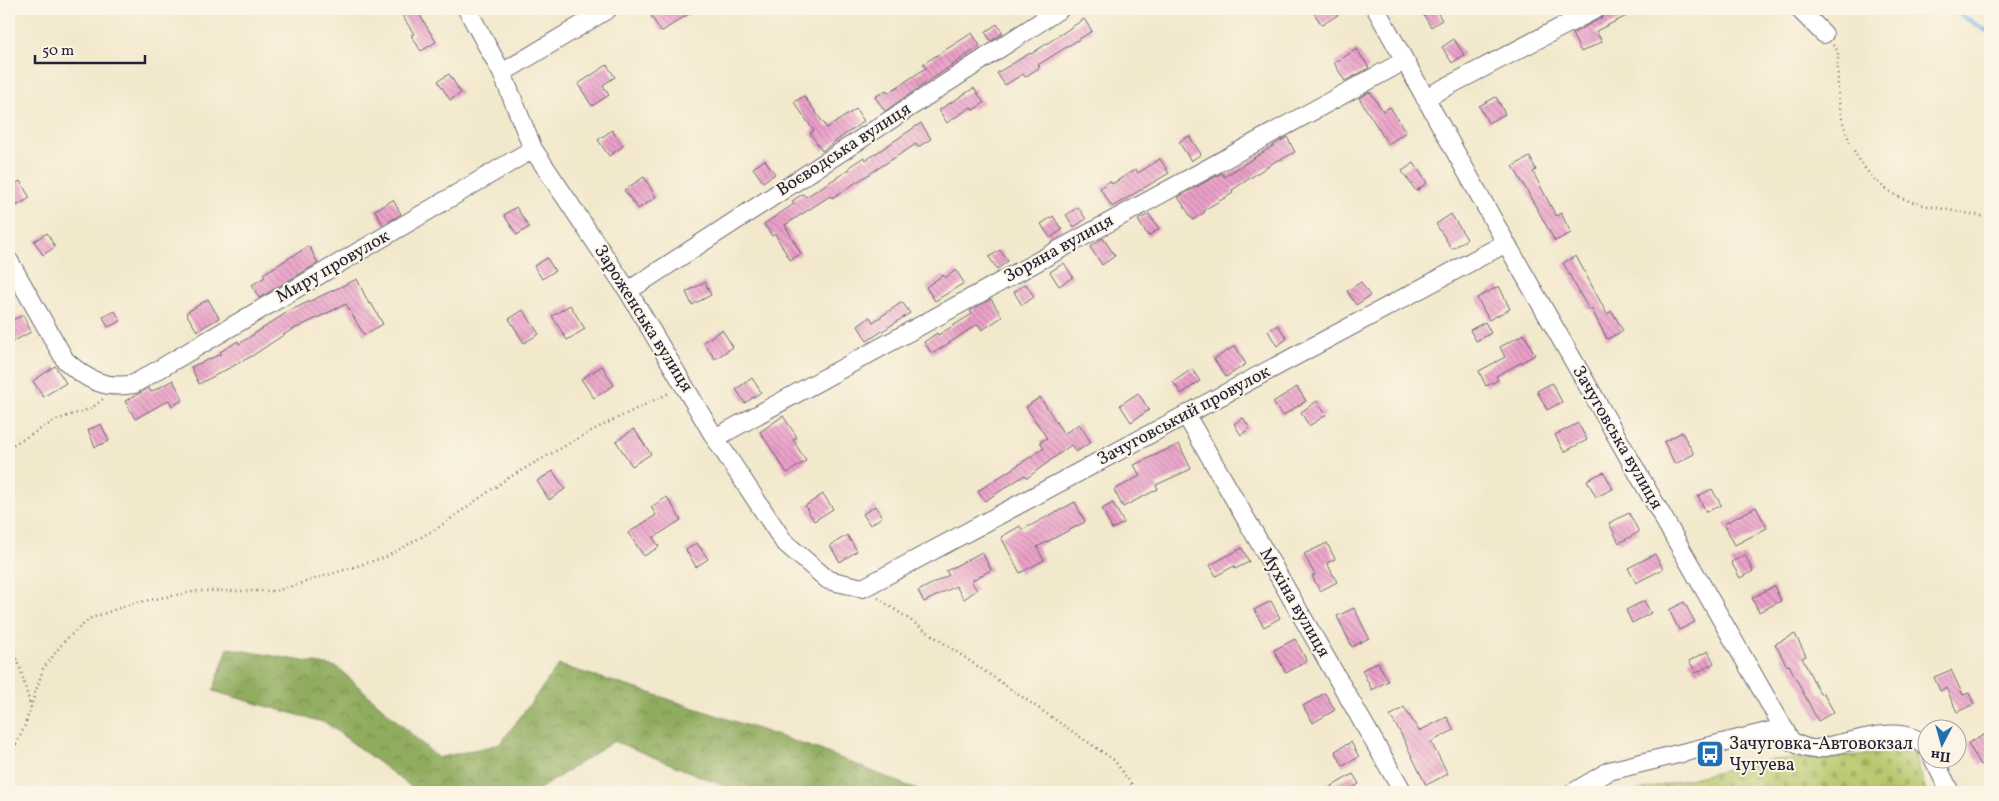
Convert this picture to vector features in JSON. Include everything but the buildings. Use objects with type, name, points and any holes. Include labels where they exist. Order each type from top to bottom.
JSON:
[{"type":"street","name":"Зароженська вулиця","points":[[467,9],[502,73],[532,150],[628,290],[715,438],[784,542],[828,580],[863,588]]},
{"type":"street","points":[[502,73],[608,9]]},
{"type":"street","name":"Воєводська вулиця","points":[[628,290],[1060,9]]},
{"type":"street","name":"Зачуговська вулиця","points":[[1376,9],[1506,243],[1782,728],[1792,741],[1800,746],[1814,749],[1897,734],[1906,734],[1916,738]]},
{"type":"street","points":[[1425,98],[1596,9]]},
{"type":"street","points":[[1799,9],[1824,34]]},
{"type":"street","name":"Зоряна вулиця","points":[[715,438],[1404,61]]},
{"type":"street","name":"Миру провулок","points":[[127,385],[532,150]]},
{"type":"street","name":"Зачуговський провулок","points":[[863,588],[1506,243]]},
{"type":"street","points":[[9,261],[65,360],[78,373],[91,380],[127,385]]},
{"type":"street","name":"Мухіна вулиця","points":[[1186,414],[1402,792]]},
{"type":"street","points":[[1574,792],[1609,771],[1782,728]]},
{"type":"street","points":[[1939,768],[1952,792]]},
{"type":"path","points":[[1824,34],[1838,52],[1839,103],[1850,146],[1875,180],[1902,198],[1929,207],[1990,218]]},
{"type":"path","points":[[9,447],[56,420],[92,408],[127,385]]},
{"type":"path","points":[[9,758],[24,728],[43,669],[65,640],[91,618],[134,603],[198,591],[276,592],[386,557],[439,527],[508,478],[593,430],[684,385]]},
{"type":"path","points":[[863,588],[1114,760],[1137,792]]},
{"type":"path","points":[[9,635],[31,708]]},
{"type":"green space","points":[[228,648],[337,667],[438,758],[500,744],[559,665],[647,692],[820,750],[923,792],[739,792],[614,741],[535,792],[418,792],[326,723],[213,691]]},
{"type":"green space","points":[[1915,752],[1916,768],[1919,768],[1926,792],[1633,792],[1770,760]]},
{"type":"waterway","points":[[1951,9],[1990,33]]},
{"type":"place","name":"Зачуговка-Автовокзал Чугуева","points":[[1710,754]]}]
